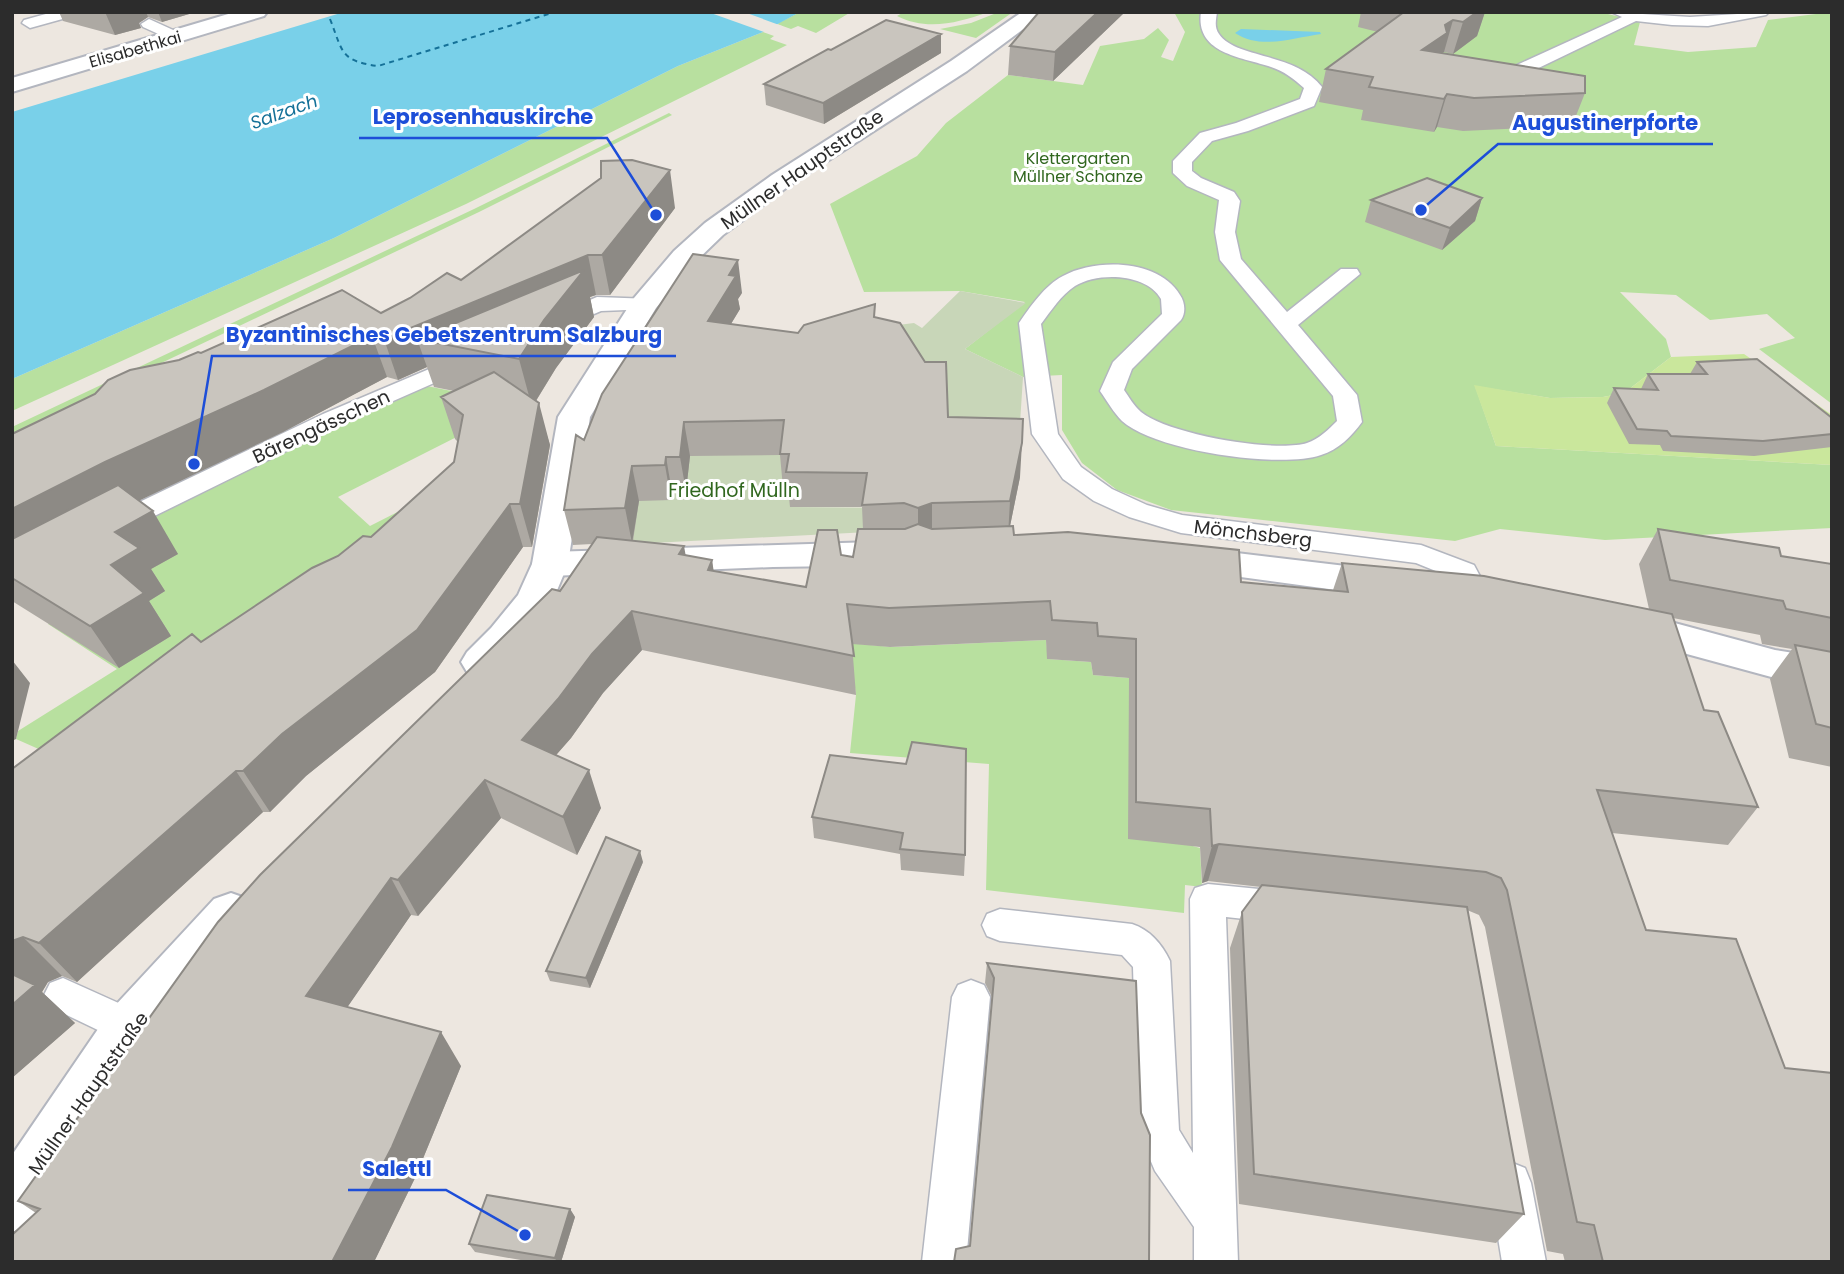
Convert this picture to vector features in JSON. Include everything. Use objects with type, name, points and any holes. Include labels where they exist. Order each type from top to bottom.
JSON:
[{"type":"street","name":"Elisabethkai","points":[[12,86],[257,12]]},
{"type":"street","name":"Müllner Hauptstraße","points":[[456,687],[505,638],[534,600],[550,564],[574,417],[644,304],[684,257],[714,229],[781,180],[959,66],[1036,12]]},
{"type":"street","points":[[550,564],[905,553]]},
{"type":"street","points":[[1153,555],[1515,601]]},
{"type":"street","points":[[1591,614],[1775,664],[1832,674]]},
{"type":"street","name":"Müllner Hauptstraße","points":[[12,1204],[129,1027],[260,882]]},
{"type":"lane","points":[[1209,12],[1206,21],[1213,39],[1234,52],[1289,69],[1301,75],[1313,87],[1307,102],[1242,127],[1206,137],[1182,162],[1183,173],[1194,182],[1216,190],[1230,201],[1224,232],[1231,260],[1268,307],[1286,323],[1349,274]]},
{"type":"lane","points":[[1625,14],[1674,22],[1718,21],[1761,12]]},
{"type":"lane","points":[[1514,73],[1629,20],[1625,14]]},
{"type":"lane","points":[[30,23],[61,15]]},
{"type":"lane","points":[[149,24],[176,37]]},
{"type":"lane","points":[[1493,69],[1514,73],[1526,82],[1524,86],[1505,89]]},
{"type":"lane","name":"Mönchsberg","points":[[1286,323],[1345,395],[1350,422],[1333,440],[1308,451],[1271,454],[1175,437],[1133,418],[1112,391],[1121,367],[1173,316],[1172,297],[1156,281],[1124,271],[1091,273],[1068,282],[1030,323],[1045,434],[1072,473],[1103,495],[1138,511],[1181,524],[1421,554],[1464,572],[1476,595]]},
{"type":"lane","points":[[528,336],[597,304],[644,304]]},
{"type":"lane","name":"Bärengässchen","points":[[93,537],[332,419],[490,350]]},
{"type":"lane","points":[[1216,1262],[1208,899],[1329,912]]},
{"type":"lane","points":[[1000,925],[1132,940],[1151,961],[1159,1130],[1170,1156],[1214,1219]]},
{"type":"lane","points":[[63,995],[129,1027]]},
{"type":"lane","points":[[944,1262],[971,996]]},
{"type":"lane","points":[[1505,1155],[1524,1262]]},
{"type":"green space","points":[[800,12],[851,12],[816,33],[798,26],[791,29],[777,24]]},
{"type":"green space","points":[[904,12],[988,12],[954,22],[931,24],[908,21],[897,16]]},
{"type":"green space","points":[[999,12],[1013,12],[976,38],[940,29],[971,23]]},
{"type":"green space","name":"Klettergarten Müllner Schanze","points":[[1174,12],[1600,12],[1640,22],[1634,45],[1688,52],[1756,47],[1768,20],[1832,12],[1832,404],[1759,349],[1795,338],[1767,314],[1710,320],[1676,295],[1620,292],[1666,339],[1671,357],[1624,393],[1603,397],[1550,398],[1475,386],[1496,446],[1832,465],[1832,528],[1605,540],[1500,529],[1455,541],[1171,510],[1117,490],[1082,463],[1062,430],[1062,375],[1023,377],[965,349],[1025,302],[960,291],[864,292],[830,204],[917,156],[946,123],[1008,75],[1083,85],[1100,46],[1144,39],[1158,28],[1169,40],[1161,57],[1173,61],[1185,32]]},
{"type":"green space","points":[[763,32],[774,36],[770,39],[787,45],[466,204],[12,411],[12,379],[334,238],[678,66]]},
{"type":"green space","points":[[669,113],[672,115],[479,212],[12,434],[12,427],[474,209]]},
{"type":"green space","name":"Friedhof Mülln","points":[[960,291],[1026,303],[965,349],[1023,377],[1018,454],[765,455],[787,455],[792,488],[790,507],[909,508],[908,530],[632,544],[640,492],[655,500],[671,500],[687,457],[819,335],[914,323],[922,328]]},
{"type":"green space","points":[[1744,354],[1832,415],[1832,465],[1496,446],[1474,385],[1550,398],[1603,397],[1624,393],[1671,357]]},
{"type":"green space","points":[[427,386],[520,405],[338,497],[370,526],[423,499],[95,774],[16,739],[18,731],[117,669],[48,624],[120,528]]},
{"type":"green space","points":[[1046,640],[1048,659],[1091,662],[1093,675],[1129,678],[1189,845],[1200,848],[1202,887],[1185,885],[1184,913],[986,890],[989,764],[850,753],[856,695],[849,643],[891,647]]},
{"type":"water","name":"Salzach","points":[[344,12],[800,12],[763,32],[678,66],[334,238],[12,379],[12,112]]},
{"type":"water","points":[[1241,29],[1321,34],[1266,42],[1255,41],[1235,33]]},
{"type":"pier","points":[[708,12],[744,12],[782,26],[767,33]]},
{"type":"building","points":[[1039,12],[1098,12],[1055,52],[1010,46]]},
{"type":"building","points":[[1404,12],[1477,12],[1463,22],[1453,20],[1445,25],[1447,33],[1422,50],[1585,76],[1585,93],[1474,98],[1447,94],[1444,99],[1369,87],[1373,77],[1326,69]]},
{"type":"building","points":[[886,20],[941,34],[823,103],[764,84],[828,49],[831,50]]},
{"type":"building","points":[[632,160],[670,170],[602,255],[588,255],[384,339],[372,336],[12,509],[12,434],[95,394],[108,380],[130,370],[201,353],[342,290],[381,313],[410,298],[447,273],[461,280],[601,178],[601,161]]},
{"type":"building","points":[[1427,178],[1482,198],[1450,228],[1371,200]]},
{"type":"building","points":[[693,254],[738,260],[729,275],[736,276],[708,321],[798,333],[804,325],[875,304],[874,317],[900,323],[925,362],[946,362],[948,417],[1023,419],[1022,443],[1010,501],[932,503],[918,508],[904,503],[862,505],[867,473],[786,472],[789,454],[780,454],[784,420],[684,422],[680,457],[666,457],[665,465],[632,466],[625,508],[564,510],[576,435],[584,440],[602,394]]},
{"type":"building","points":[[584,270],[544,320],[519,359],[417,339]]},
{"type":"building","points":[[1757,359],[1832,418],[1832,434],[1763,441],[1671,436],[1667,431],[1637,429],[1614,388],[1658,390],[1648,374],[1707,374],[1697,362]]},
{"type":"building","points":[[494,372],[539,403],[520,504],[510,504],[417,630],[282,734],[243,771],[236,771],[39,943],[23,937],[12,941],[12,769],[192,634],[201,642],[312,568],[338,556],[363,536],[371,537],[454,462],[463,415],[441,397]]},
{"type":"building","points":[[118,485],[153,511],[115,532],[139,548],[111,565],[144,593],[90,626],[12,578],[12,539]]},
{"type":"building","points":[[918,524],[932,529],[1013,526],[1014,535],[1068,532],[1239,550],[1241,582],[1348,592],[1342,563],[1484,576],[1672,614],[1704,710],[1718,712],[1758,807],[1597,790],[1646,930],[1736,939],[1785,1068],[1832,1073],[1832,1262],[1603,1262],[1594,1225],[1577,1222],[1507,890],[1501,878],[1486,872],[1219,844],[1212,846],[1210,809],[1136,802],[1136,639],[1098,636],[1097,623],[1052,620],[1050,601],[889,608],[847,604],[854,656],[632,611],[592,654],[522,740],[589,770],[563,817],[485,780],[398,880],[391,878],[306,996],[441,1032],[392,1147],[332,1262],[12,1262],[12,1235],[40,1209],[18,1201],[218,922],[260,875],[552,589],[560,591],[597,537],[684,546],[679,554],[712,560],[708,570],[806,587],[818,530],[837,530],[841,555],[853,557],[858,529],[905,529]]},
{"type":"building","points":[[1658,529],[1779,548],[1781,556],[1832,564],[1832,618],[1786,609],[1783,601],[1670,580]]},
{"type":"building","points":[[1795,645],[1832,652],[1832,728],[1816,724]]},
{"type":"building","points":[[912,742],[966,749],[965,855],[900,849],[903,833],[812,817],[830,755],[906,764]]},
{"type":"building","points":[[606,837],[640,851],[586,978],[546,971]]},
{"type":"building","points":[[1262,885],[1467,907],[1524,1214],[1254,1174],[1242,912]]},
{"type":"building","points":[[987,963],[1136,981],[1141,1113],[1150,1135],[1149,1262],[954,1262],[956,1249],[970,1246],[994,978]]},
{"type":"building","points":[[12,974],[35,985],[12,1005]]},
{"type":"building","points":[[487,1195],[570,1209],[555,1258],[469,1244]]},
{"type":"ferry route","points":[[330,19],[341,47],[350,58],[378,66],[555,12]]},
{"type":"place","name":"Augustinerpforte","points":[[1421,210]]},
{"type":"place","name":"Leprosenhauskirche","points":[[656,215]]},
{"type":"place","name":"Byzantinisches Gebetszentrum Salzburg","points":[[194,464]]},
{"type":"place","name":"Salettl","points":[[525,1235]]}]
